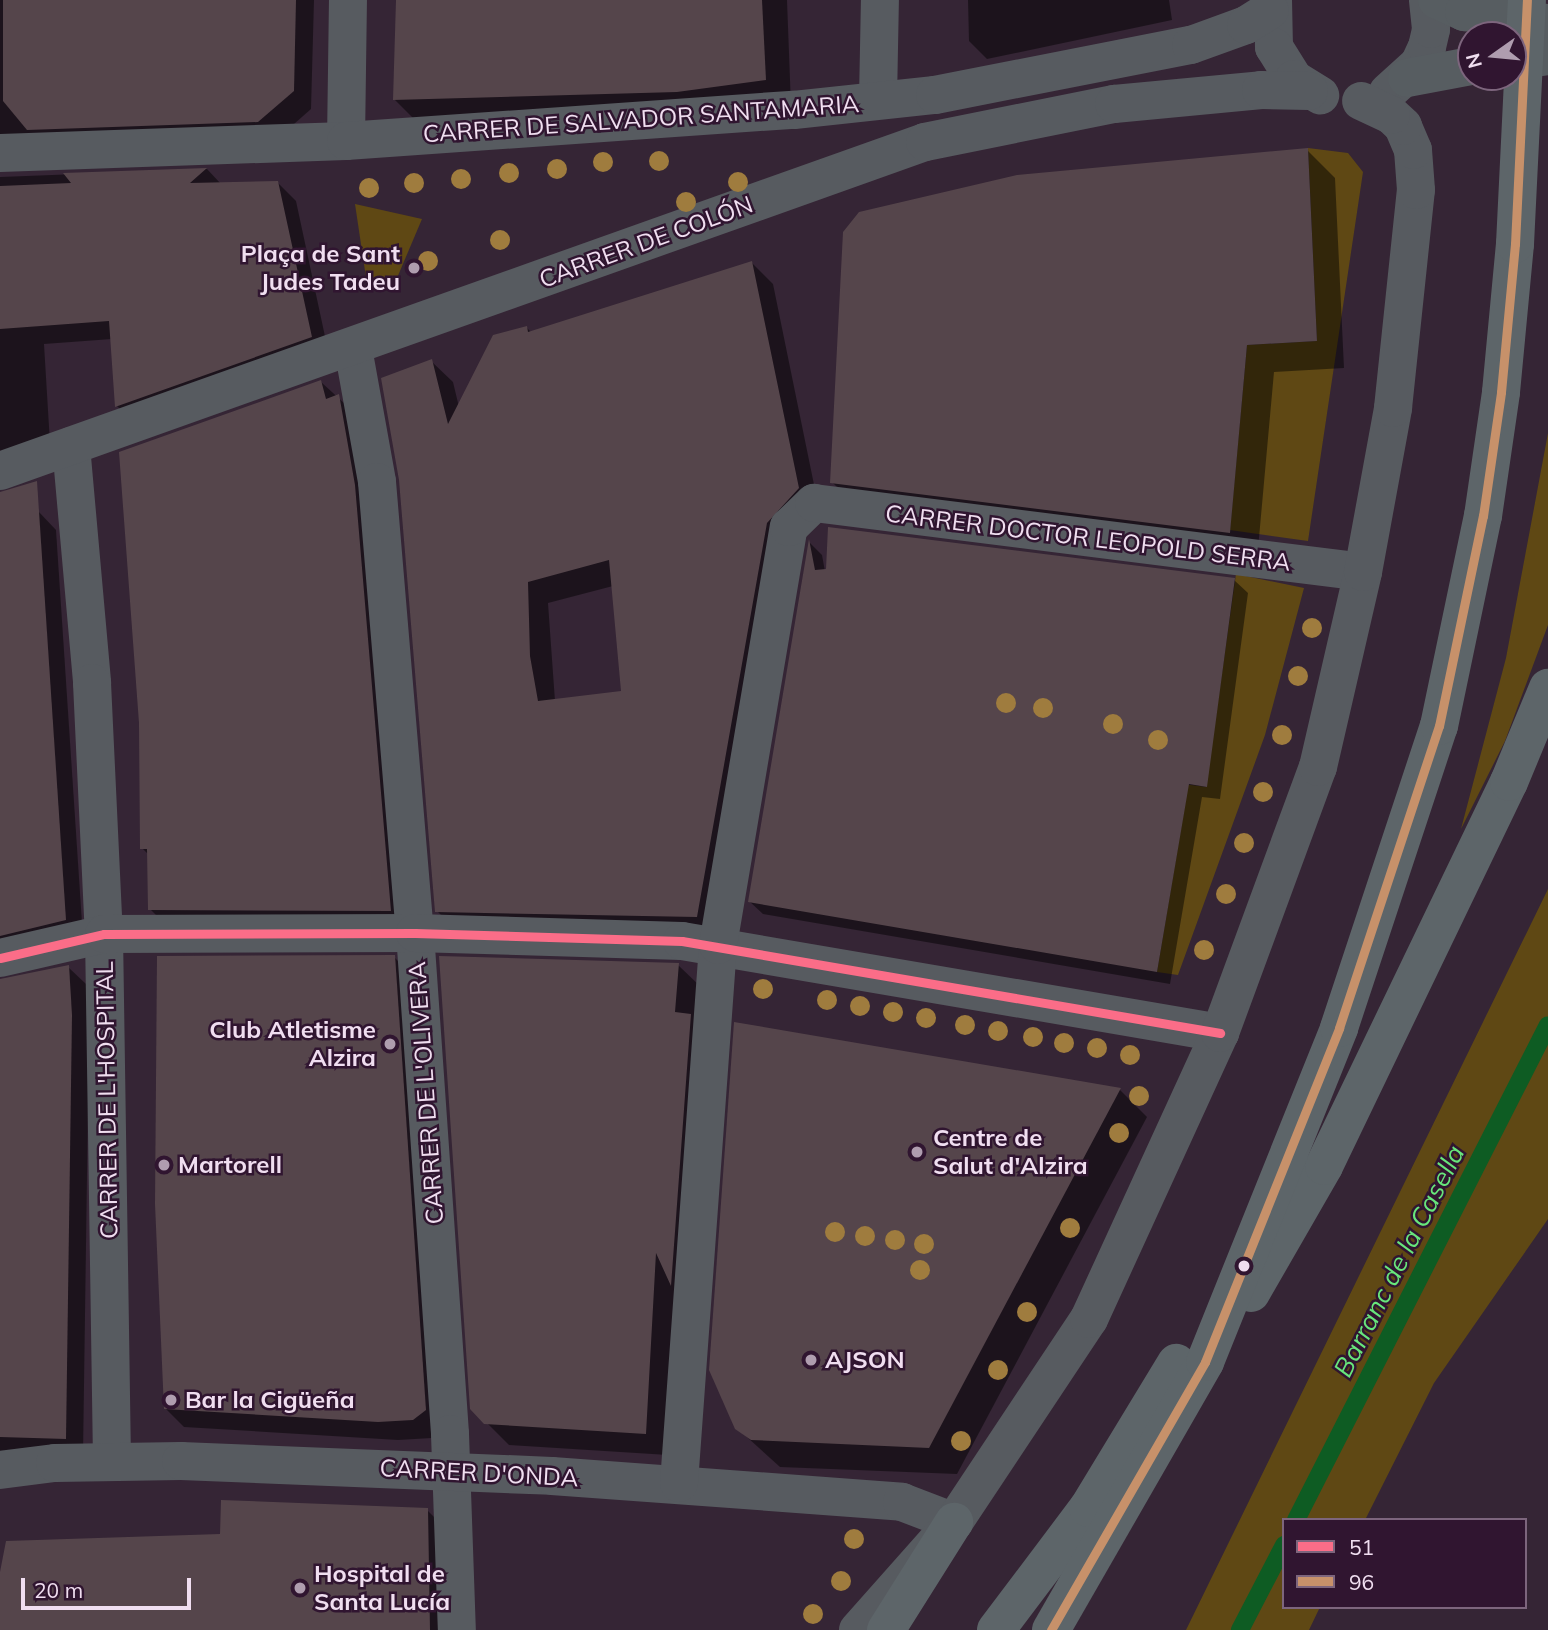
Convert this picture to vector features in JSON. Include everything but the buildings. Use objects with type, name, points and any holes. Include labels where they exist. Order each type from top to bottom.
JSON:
[{"type":"main road","points":[[1437,0],[1464,12],[1548,23]]},
{"type":"main road","points":[[1205,1362],[1269,1196],[1339,1028],[1439,726],[1483,516],[1501,393],[1516,244],[1527,0]]},
{"type":"main road","points":[[1527,59],[1548,56]]},
{"type":"main road","points":[[1407,78],[1457,69]]},
{"type":"main road","points":[[1051,1630],[1205,1362],[1260,1280],[1324,1166],[1509,782],[1548,688]]},
{"type":"main road","points":[[996,1630],[1088,1508],[1269,1196]]},
{"type":"main road","points":[[886,1630],[954,1522]]},
{"type":"street","points":[[346,141],[348,0]]},
{"type":"street","points":[[878,100],[880,0]]},
{"type":"street","points":[[1271,5],[1274,47],[1288,72],[1309,91],[1342,102],[1361,101],[1385,94],[1407,78],[1427,47],[1431,29],[1428,0]]},
{"type":"street","name":"CARRER DE SALVADOR SANTAMARIA","points":[[0,153],[346,141],[794,110],[975,89],[1124,61],[1226,34],[1271,5]]},
{"type":"street","name":"CARRER DE COLÓN","points":[[0,471],[353,348],[934,139],[1114,104],[1261,90],[1309,91]]},
{"type":"street","points":[[858,1630],[954,1522],[1089,1320],[1220,1033],[1318,767],[1363,572],[1393,408],[1416,190],[1413,150],[1403,126],[1391,115],[1361,101]]},
{"type":"street","name":"CARRER DE L'OLIVERA","points":[[353,348],[377,482],[415,933],[452,1471],[457,1630]]},
{"type":"street","name":"CARRER DE L'HOSPITAL","points":[[71,446],[92,683],[104,934],[112,1461]]},
{"type":"street","name":"CARRER DOCTOR LEOPOLD SERRA","points":[[718,945],[789,527],[814,503],[1363,572]]},
{"type":"street","points":[[0,958],[104,934],[415,933],[718,945],[1220,1033]]},
{"type":"street","points":[[679,1483],[718,945]]},
{"type":"street","name":"CARRER D'ONDA","points":[[0,1470],[112,1461],[452,1471],[679,1483],[902,1502],[954,1522]]},
{"type":"shaded area","points":[[1308,148],[1348,153],[1363,172],[1308,541],[1230,530],[1247,345],[1317,341]]},
{"type":"shaded area","points":[[355,204],[422,219],[397,278],[368,291]]},
{"type":"shaded area","points":[[1548,433],[1548,625],[1505,741],[1461,829],[1506,658]]},
{"type":"shaded area","points":[[1236,574],[1304,588],[1265,735],[1178,975],[1157,972],[1186,799],[1012,762],[1206,787]]},
{"type":"shaded area","points":[[1548,889],[1548,1219],[1434,1383],[1366,1518],[1282,1518],[1282,1609],[1319,1609],[1309,1630],[1186,1630]]},
{"type":"waterway","name":"Barranc de la Casella","points":[[1297,1518],[1548,1025]]},
{"type":"waterway","name":"Barranc de la Casella","points":[[1240,1630],[1282,1549]]},
{"type":"transit line","name":"96","points":[[1051,1630],[1205,1362],[1339,1028],[1439,726],[1483,516],[1501,392],[1515,244],[1527,0]]},
{"type":"transit line","name":"51","points":[[0,958],[104,934],[415,933],[682,941],[1220,1033]]},
{"type":"place","name":"Plaça de Sant Judes Tadeu","points":[[414,268]]},
{"type":"place","name":"Club Atletisme Alzira","points":[[390,1044]]},
{"type":"place","name":"Centre de Salut d'Alzira","points":[[917,1152]]},
{"type":"place","name":"Martorell","points":[[164,1165]]},
{"type":"place","name":"AJSON","points":[[811,1360]]},
{"type":"place","name":"Bar la Cigüeña","points":[[171,1400]]},
{"type":"place","name":"Hospital de Santa Lucía","points":[[300,1588]]}]
